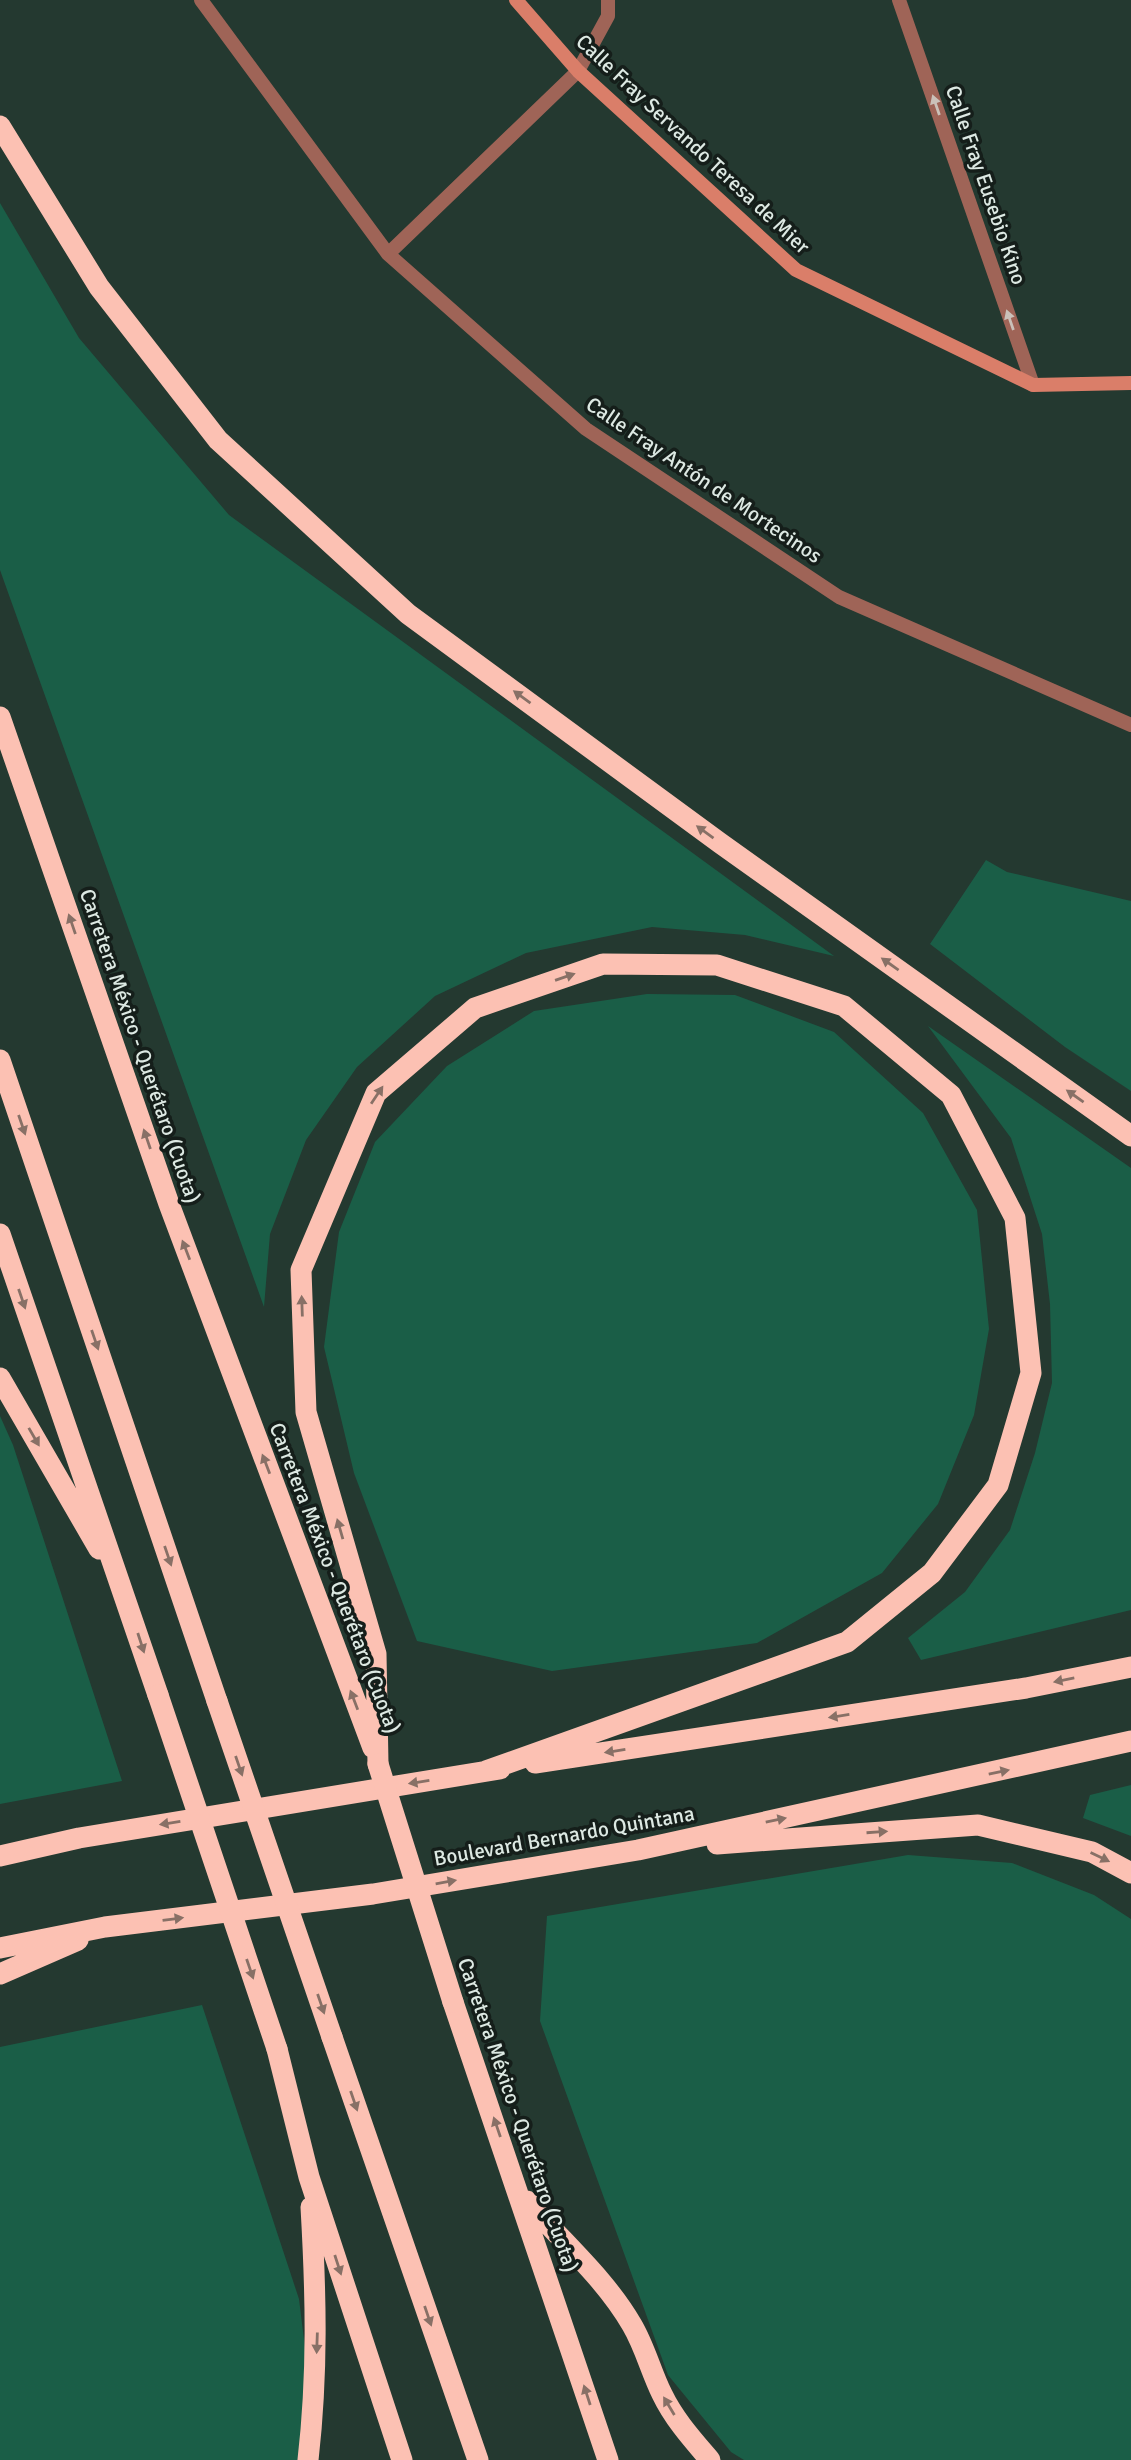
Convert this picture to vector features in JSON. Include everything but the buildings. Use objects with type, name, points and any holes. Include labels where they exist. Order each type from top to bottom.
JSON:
[{"type":"highway","points":[[0,126],[99,287],[218,440],[408,614],[720,843],[1131,1136]]},
{"type":"highway","name":"Carretera México - Querétaro (Cuota)","points":[[0,718],[169,1204],[378,1763],[453,2003],[608,2460]]},
{"type":"highway","points":[[378,1763],[376,1654],[306,1412],[301,1270],[376,1093],[475,1008],[603,964],[717,965],[844,1006],[951,1095],[1014,1218],[1031,1373],[998,1485],[932,1573],[848,1642],[486,1771]]},
{"type":"highway","points":[[0,1060],[478,2460]]},
{"type":"highway","points":[[0,1234],[124,1590],[277,2049],[309,2177],[402,2460]]},
{"type":"highway","points":[[0,1378],[124,1590]]},
{"type":"highway","points":[[0,1856],[79,1838],[486,1771],[1026,1688],[1131,1667]]},
{"type":"highway","name":"Boulevard Bernardo Quintana","points":[[0,1948],[105,1927],[373,1894],[638,1850],[1131,1741]]},
{"type":"highway","points":[[638,1850],[978,1825],[1092,1852],[1131,1873]]},
{"type":"highway","points":[[0,1846],[79,1838]]},
{"type":"highway","points":[[0,1974],[105,1927]]},
{"type":"highway","points":[[308,2460],[315,2398],[317,2313],[309,2177]]},
{"type":"highway","points":[[519,2192],[607,2288],[632,2325],[652,2365],[661,2393],[682,2428],[710,2460]]},
{"type":"street","name":"Calle Fray Antón de Mortecinos","points":[[201,0],[388,254],[586,429],[839,597],[1131,725]]},
{"type":"street","name":"Calle Fray Servando Teresa de Mier","points":[[516,0],[578,71],[796,270],[1033,385],[1131,383]]},
{"type":"street","points":[[388,254],[578,71],[608,16],[608,0]]},
{"type":"street","name":"Calle Fray Eusebio Kino","points":[[900,0],[1033,385]]},
{"type":"green space","points":[[0,203],[79,338],[229,515],[834,956],[745,935],[652,927],[526,953],[435,996],[357,1067],[306,1140],[270,1234],[264,1307],[0,570]]},
{"type":"green space","points":[[986,860],[1007,872],[1131,901],[1131,1091],[1065,1047],[930,944]]},
{"type":"green space","points":[[647,994],[735,995],[834,1032],[923,1113],[977,1210],[989,1329],[974,1415],[938,1504],[882,1573],[757,1643],[552,1671],[417,1641],[354,1473],[324,1347],[339,1232],[375,1142],[447,1066],[534,1011]]},
{"type":"green space","points":[[928,1026],[1131,1168],[1131,1610],[921,1660],[908,1638],[965,1592],[1010,1530],[1035,1453],[1052,1383],[1050,1304],[1042,1234],[1011,1138]]},
{"type":"green space","points":[[0,1416],[13,1445],[122,1781],[0,1804]]},
{"type":"green space","points":[[1131,1785],[1131,1836],[1083,1818],[1090,1795]]},
{"type":"green space","points":[[908,1855],[1012,1863],[1094,1895],[1131,1919],[1131,2460],[744,2460],[731,2452],[668,2375],[540,2021],[547,1916]]},
{"type":"green space","points":[[202,2005],[299,2299],[307,2364],[299,2460],[0,2460],[0,2047]]}]
